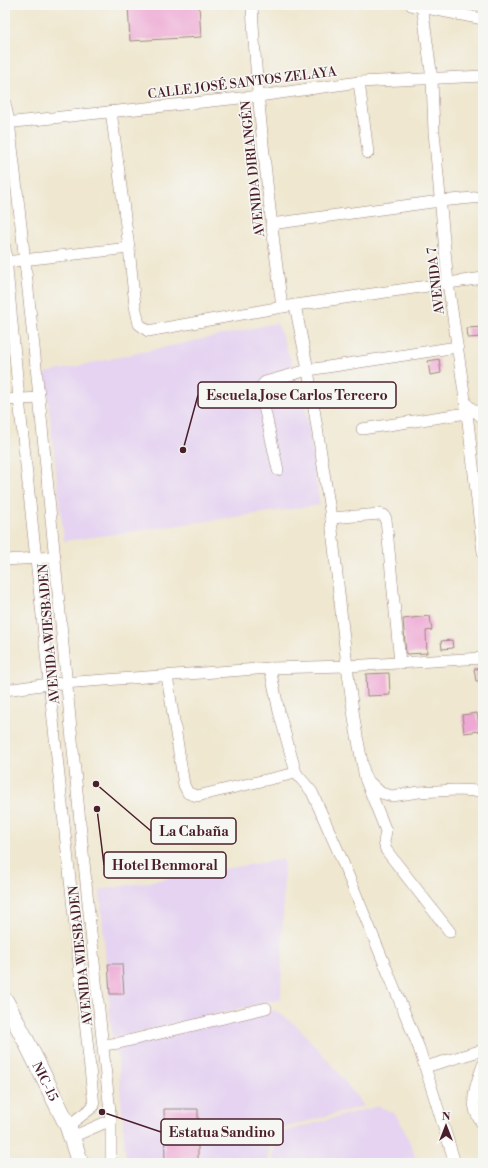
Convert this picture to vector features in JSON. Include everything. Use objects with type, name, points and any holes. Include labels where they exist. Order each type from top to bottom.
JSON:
[{"type":"highway","name":"NIC-15","points":[[5,1001],[70,1132],[80,1163]]},
{"type":"street","name":"AVENIDA DIRIANGÉN","points":[[252,5],[258,96],[271,224],[282,307]]},
{"type":"street","points":[[418,6],[483,19]]},
{"type":"street","name":"AVENIDA 7","points":[[418,6],[432,79],[434,132],[448,283],[466,408],[483,552]]},
{"type":"street","name":"CALLE JOSÉ SANTOS ZELAYA","points":[[7,122],[111,110],[258,96],[359,82],[483,76]]},
{"type":"street","points":[[359,82],[368,153]]},
{"type":"street","name":"AVENIDA WIESBADEN","points":[[5,103],[25,260],[56,558],[66,684],[112,1120],[112,1163]]},
{"type":"street","points":[[111,110],[136,312],[139,324],[148,330],[282,307],[483,278]]},
{"type":"street","points":[[271,224],[440,201],[483,197]]},
{"type":"street","name":"AVENIDA WIESBADEN","points":[[5,247],[19,399],[94,1106]]},
{"type":"street","points":[[6,262],[129,248]]},
{"type":"street","points":[[296,305],[308,370],[331,518],[347,666],[355,724],[365,778],[386,831],[384,842],[386,850],[450,932]]},
{"type":"street","points":[[278,470],[260,388],[266,382],[308,370],[458,347]]},
{"type":"street","points":[[5,400],[39,398]]},
{"type":"street","points":[[362,429],[466,408],[483,418]]},
{"type":"street","points":[[331,518],[380,514],[384,515],[386,519],[400,663]]},
{"type":"street","points":[[5,560],[56,558]]},
{"type":"street","points":[[5,690],[49,684],[66,684],[270,668],[347,666],[483,658]]},
{"type":"street","points":[[270,668],[278,712],[296,773],[312,792],[339,853],[419,1048],[455,1163]]},
{"type":"street","points":[[167,676],[184,785],[188,793],[197,796],[296,773]]},
{"type":"street","points":[[365,778],[381,793],[392,796],[441,790],[483,791]]},
{"type":"street","points":[[103,1045],[119,1043],[266,1008]]},
{"type":"street","points":[[425,1067],[483,1050]]},
{"type":"street","points":[[483,1065],[474,1090],[473,1102],[477,1117],[483,1125]]},
{"type":"street","points":[[70,1132],[94,1106],[109,1098]]},
{"type":"street","points":[[70,1132],[112,1120]]},
{"type":"shaded area","points":[[277,323],[304,395],[320,505],[64,541],[45,373]]},
{"type":"shaded area","points":[[284,859],[281,999],[112,1038],[100,890]]},
{"type":"shaded area","points":[[275,1010],[298,1027],[333,1066],[364,1106],[271,1131],[268,1163],[126,1163],[117,1046]]},
{"type":"shaded area","points":[[378,1106],[394,1113],[400,1121],[414,1152],[416,1163],[273,1163],[275,1134]]},
{"type":"building","points":[[128,5],[199,5],[201,37],[130,41]]},
{"type":"building","points":[[483,327],[483,337],[468,338],[467,328]]},
{"type":"building","points":[[439,359],[441,373],[430,375],[428,361]]},
{"type":"building","points":[[430,616],[432,630],[426,631],[427,653],[406,654],[403,619]]},
{"type":"building","points":[[452,640],[453,648],[442,649],[441,641]]},
{"type":"building","points":[[483,668],[483,681],[476,681],[474,669]]},
{"type":"building","points":[[389,673],[390,695],[367,696],[366,674]]},
{"type":"building","points":[[477,713],[480,731],[464,733],[462,715]]},
{"type":"building","points":[[108,964],[122,964],[124,994],[110,994]]},
{"type":"building","points":[[164,1109],[198,1109],[198,1163],[165,1163]]},
{"type":"place","name":"Escuela Jose Carlos Tercero","points":[[183,450]]},
{"type":"place","name":"La Cabaña","points":[[96,784]]},
{"type":"place","name":"Hotel Benmoral","points":[[97,809]]},
{"type":"place","name":"Estatua Sandino","points":[[102,1112]]}]
